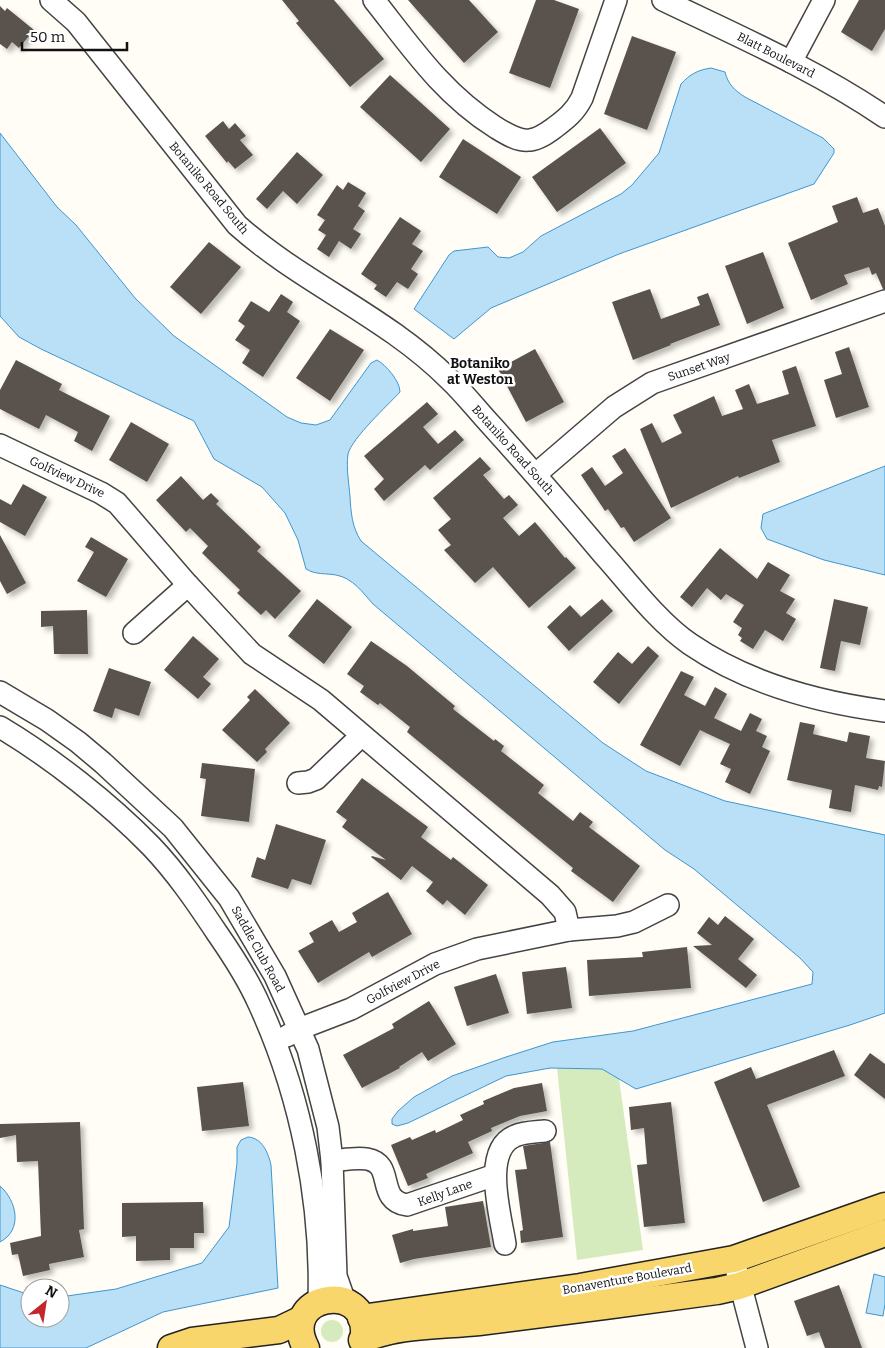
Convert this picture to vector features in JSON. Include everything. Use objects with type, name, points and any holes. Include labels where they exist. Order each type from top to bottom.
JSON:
[{"type":"main road","name":"Bonaventure Boulevard","points":[[357,1327],[734,1259],[885,1206]]},
{"type":"main road","name":"Bonaventure Boulevard","points":[[357,1327],[375,1334],[698,1294],[739,1286],[885,1233]]},
{"type":"main road","points":[[171,1348],[192,1341],[277,1330],[311,1310],[336,1299],[357,1327]]},
{"type":"main road","points":[[306,1347],[301,1336],[311,1310]]},
{"type":"main road","points":[[267,1348],[287,1345],[306,1347]]},
{"type":"street","name":"Botaniko Road South","points":[[51,0],[76,22],[237,225],[260,246],[414,348],[449,379],[536,474],[652,610],[689,643],[732,668],[772,684],[854,707],[885,711]]},
{"type":"street","points":[[374,0],[428,69],[448,90],[502,131],[514,137],[530,140],[542,136],[566,120],[576,109],[582,98],[616,0]]},
{"type":"street","name":"Blatt Boulevard","points":[[663,0],[791,62],[860,100],[885,117]]},
{"type":"street","points":[[791,62],[824,0]]},
{"type":"street","name":"Sunset Way","points":[[536,474],[614,407],[652,383],[885,301]]},
{"type":"street","name":"Golfview Drive","points":[[0,446],[110,498],[123,510],[188,585],[252,654],[321,700],[550,895],[565,912],[569,930]]},
{"type":"street","points":[[134,634],[188,585]]},
{"type":"street","name":"Saddle Club Road","points":[[0,692],[47,720],[78,742],[174,828],[229,898],[275,976],[308,1049],[326,1118],[332,1161],[336,1276],[357,1327]]},
{"type":"street","name":"Saddle Club Road","points":[[0,727],[29,745],[76,781],[151,846],[194,898],[235,959],[259,1004],[275,1044],[294,1100],[311,1178],[320,1275],[311,1310]]},
{"type":"street","points":[[298,783],[316,779],[361,736]]},
{"type":"street","name":"Golfview Drive","points":[[275,1044],[299,1029],[352,1009],[435,964],[477,949],[569,930],[617,926],[634,922],[668,905]]},
{"type":"street","points":[[505,1244],[495,1175],[498,1154],[510,1138],[545,1131]]},
{"type":"street","name":"Kelly Lane","points":[[332,1161],[358,1158],[375,1161],[382,1169],[387,1191],[396,1202],[407,1205],[415,1204],[495,1175]]},
{"type":"street","points":[[734,1259],[739,1286],[757,1348]]},
{"type":"green space","points":[[557,1068],[602,1069],[619,1079],[643,1250],[577,1260]]},
{"type":"green space","points":[[332,1320],[340,1323],[343,1331],[340,1339],[332,1342],[324,1339],[321,1331],[324,1323]]},
{"type":"water","points":[[711,68],[725,72],[732,86],[745,97],[823,138],[834,149],[834,153],[814,184],[619,254],[491,308],[454,339],[414,309],[449,255],[454,251],[488,247],[498,257],[509,258],[523,252],[541,236],[621,194],[632,185],[659,153],[681,84],[694,73]]},
{"type":"water","points":[[0,133],[57,207],[76,225],[135,298],[174,336],[287,417],[301,423],[316,425],[330,420],[371,363],[377,360],[388,369],[398,383],[400,392],[356,439],[348,454],[347,470],[352,514],[354,525],[361,541],[603,743],[646,771],[725,801],[885,835],[885,1013],[636,1089],[602,1069],[550,1068],[506,1076],[408,1123],[397,1126],[392,1124],[392,1119],[398,1111],[414,1097],[452,1076],[553,1042],[633,1031],[812,984],[813,972],[800,958],[694,869],[665,850],[373,604],[348,579],[306,569],[298,540],[285,513],[262,487],[214,459],[194,421],[19,337],[0,316]]},
{"type":"water","points":[[885,466],[885,575],[824,560],[767,539],[761,528],[763,514]]},
{"type":"water","points":[[248,1137],[261,1143],[271,1165],[278,1288],[163,1312],[86,1348],[0,1348],[0,1285],[20,1292],[20,1328],[70,1328],[70,1296],[116,1289],[202,1263],[229,1227],[237,1163],[237,1147],[241,1140]]},
{"type":"water","points":[[0,1186],[6,1192],[14,1207],[15,1223],[7,1237],[0,1242]]},
{"type":"water","points":[[874,1274],[885,1277],[883,1316],[866,1313]]},
{"type":"building","points":[[282,0],[334,0],[384,59],[350,87],[296,23],[299,21]]},
{"type":"building","points":[[408,0],[469,0],[498,32],[464,63]]},
{"type":"building","points":[[536,0],[554,0],[579,9],[550,88],[509,73]]},
{"type":"building","points":[[859,0],[885,0],[885,29],[872,51],[841,32]]},
{"type":"building","points":[[0,6],[5,11],[7,8],[34,30],[19,48],[12,42],[7,49],[0,44]]},
{"type":"building","points":[[632,36],[676,52],[647,130],[604,114]]},
{"type":"building","points":[[390,75],[450,129],[421,162],[360,107]]},
{"type":"building","points":[[223,121],[229,129],[235,123],[246,136],[240,140],[253,155],[235,169],[228,161],[227,163],[205,136]]},
{"type":"building","points":[[600,128],[626,163],[557,212],[532,177]]},
{"type":"building","points":[[463,139],[521,177],[497,214],[439,177]]},
{"type":"building","points":[[297,152],[323,175],[297,204],[283,191],[267,209],[256,199]]},
{"type":"building","points":[[348,182],[366,193],[358,206],[365,211],[353,229],[361,234],[351,249],[339,241],[329,257],[317,249],[326,235],[318,230],[325,220],[317,215],[337,185],[343,190]]},
{"type":"building","points":[[857,197],[863,213],[878,208],[885,226],[885,289],[883,289],[876,273],[872,275],[869,267],[844,275],[848,284],[811,300],[788,243],[838,222],[832,206]]},
{"type":"building","points":[[400,217],[421,231],[412,244],[423,251],[411,269],[418,274],[408,289],[397,282],[386,297],[374,289],[377,285],[361,274]]},
{"type":"building","points":[[209,242],[241,267],[201,314],[170,287]]},
{"type":"building","points":[[763,252],[784,308],[747,324],[725,266]]},
{"type":"building","points":[[650,289],[661,319],[700,305],[697,297],[708,293],[720,325],[633,360],[612,302]]},
{"type":"building","points":[[281,294],[293,302],[287,312],[300,321],[263,377],[242,363],[250,350],[235,340],[245,326],[238,321],[251,301],[269,312]]},
{"type":"building","points":[[330,329],[364,350],[330,401],[296,378]]},
{"type":"building","points":[[849,347],[869,407],[836,418],[824,380],[842,374],[835,352]]},
{"type":"building","points":[[535,349],[564,402],[526,422],[498,369]]},
{"type":"building","points":[[16,360],[62,384],[59,390],[110,416],[92,451],[74,441],[78,432],[46,415],[39,429],[0,409],[0,390]]},
{"type":"building","points":[[796,366],[816,426],[772,440],[780,462],[739,478],[738,476],[671,508],[640,429],[652,423],[662,443],[682,433],[673,415],[714,396],[722,416],[743,409],[735,390],[749,384],[757,404],[789,394],[782,371]]},
{"type":"building","points":[[427,402],[438,414],[423,427],[438,444],[455,430],[464,440],[430,470],[425,465],[384,501],[374,489],[384,479],[364,456]]},
{"type":"building","points":[[131,422],[169,444],[147,482],[109,460]]},
{"type":"building","points":[[625,448],[671,518],[634,542],[624,527],[621,528],[608,509],[605,511],[581,475],[592,467],[605,486],[623,473],[612,456]]},
{"type":"building","points":[[480,457],[491,469],[483,475],[504,499],[509,495],[518,505],[503,518],[519,536],[535,522],[565,558],[576,568],[529,608],[493,567],[475,583],[444,550],[451,545],[438,530],[451,519],[433,498]]},
{"type":"building","points":[[181,476],[203,500],[211,493],[219,501],[216,504],[261,547],[257,551],[301,591],[275,619],[266,610],[261,615],[237,593],[240,590],[202,553],[208,546],[190,528],[186,532],[156,500]]},
{"type":"building","points":[[23,484],[47,497],[25,536],[0,522],[0,499],[11,505]]},
{"type":"building","points":[[0,535],[26,583],[7,594],[0,581]]},
{"type":"building","points":[[91,537],[128,559],[106,597],[77,581],[94,552],[85,547]]},
{"type":"building","points":[[720,548],[757,579],[768,562],[790,575],[780,591],[795,599],[786,613],[796,619],[783,641],[765,630],[753,649],[740,641],[742,638],[738,635],[742,628],[733,622],[744,605],[726,594],[721,600],[707,588],[692,607],[680,597]]},
{"type":"building","points":[[317,599],[352,627],[324,664],[288,636]]},
{"type":"building","points":[[602,599],[613,611],[569,651],[547,627],[570,605],[581,617]]},
{"type":"building","points":[[834,599],[868,607],[860,645],[841,641],[835,671],[820,668]]},
{"type":"building","points":[[87,610],[88,654],[54,654],[53,626],[41,627],[41,611]]},
{"type":"building","points":[[193,636],[219,659],[203,677],[211,684],[198,699],[164,670]]},
{"type":"building","points":[[371,641],[407,666],[455,706],[453,709],[494,741],[495,739],[504,746],[501,751],[544,785],[538,793],[573,821],[580,812],[593,822],[589,827],[640,866],[613,902],[571,871],[573,868],[407,732],[410,727],[380,703],[378,705],[360,692],[364,686],[347,674]]},
{"type":"building","points":[[648,646],[659,656],[619,704],[593,682],[618,652],[632,664]]},
{"type":"building","points":[[109,668],[151,682],[139,716],[115,708],[112,718],[93,711]]},
{"type":"building","points":[[681,671],[694,677],[684,695],[705,706],[715,687],[727,694],[714,718],[741,731],[750,713],[762,719],[756,731],[767,736],[762,747],[770,751],[750,794],[725,782],[731,769],[720,764],[730,744],[700,730],[680,766],[640,745]]},
{"type":"building","points":[[255,689],[290,723],[265,749],[267,752],[257,762],[222,730],[250,700],[247,697]]},
{"type":"building","points":[[800,722],[815,725],[813,734],[847,742],[849,732],[870,736],[866,758],[885,761],[882,787],[879,786],[878,790],[855,785],[851,812],[829,808],[832,790],[787,780]]},
{"type":"building","points":[[202,763],[255,769],[249,822],[201,816],[206,779],[200,778]]},
{"type":"building","points":[[362,778],[428,827],[421,837],[451,860],[453,857],[488,885],[465,915],[447,900],[443,905],[426,891],[433,882],[412,866],[401,880],[371,857],[386,860],[342,827],[347,820],[336,812]]},
{"type":"building","points":[[276,824],[326,840],[311,885],[292,879],[288,889],[251,877],[257,857],[265,860]]},
{"type":"building","points":[[388,892],[412,934],[372,957],[369,952],[318,983],[298,951],[314,942],[309,933],[332,920],[339,932],[357,922],[352,913]]},
{"type":"building","points":[[725,916],[754,939],[738,959],[757,975],[746,988],[693,946],[712,945],[697,933],[709,917],[718,925]]},
{"type":"building","points":[[687,947],[691,988],[589,996],[587,960],[643,957],[642,952]]},
{"type":"building","points":[[566,967],[572,1008],[527,1014],[522,972]]},
{"type":"building","points":[[496,974],[509,1013],[467,1026],[454,987]]},
{"type":"building","points":[[429,1001],[456,1044],[428,1061],[422,1052],[400,1068],[362,1088],[343,1055],[394,1028],[392,1024]]},
{"type":"building","points":[[834,1050],[845,1076],[767,1105],[800,1187],[763,1202],[714,1082],[751,1067],[756,1079]]},
{"type":"building","points":[[870,1053],[885,1064],[885,1099],[854,1075]]},
{"type":"building","points":[[243,1082],[249,1126],[202,1131],[197,1087]]},
{"type":"building","points":[[542,1083],[547,1111],[520,1116],[491,1128],[492,1131],[468,1142],[473,1153],[426,1174],[428,1178],[408,1186],[391,1145],[410,1137],[412,1140],[435,1130],[436,1133],[463,1120],[460,1115],[484,1104],[483,1101],[514,1088]]},
{"type":"building","points":[[671,1102],[685,1223],[644,1227],[637,1165],[647,1164],[644,1128],[631,1130],[629,1107]]},
{"type":"building","points":[[80,1122],[84,1229],[79,1230],[84,1257],[49,1264],[50,1270],[23,1276],[18,1254],[12,1255],[10,1243],[41,1236],[38,1161],[17,1162],[16,1135],[0,1138],[0,1124]]},
{"type":"building","points":[[550,1142],[563,1237],[521,1243],[520,1231],[523,1230],[515,1170],[527,1169],[523,1146]]},
{"type":"building","points":[[483,1201],[491,1247],[414,1259],[400,1263],[392,1235],[413,1229],[413,1231],[448,1226],[445,1207]]},
{"type":"building","points":[[203,1202],[204,1233],[194,1233],[194,1248],[170,1248],[170,1260],[136,1261],[136,1236],[122,1237],[122,1203]]},
{"type":"building","points":[[839,1285],[862,1348],[825,1348],[819,1332],[807,1336],[794,1301]]},
{"type":"district","name":"Botaniko at Weston","points":[[480,372]]}]
